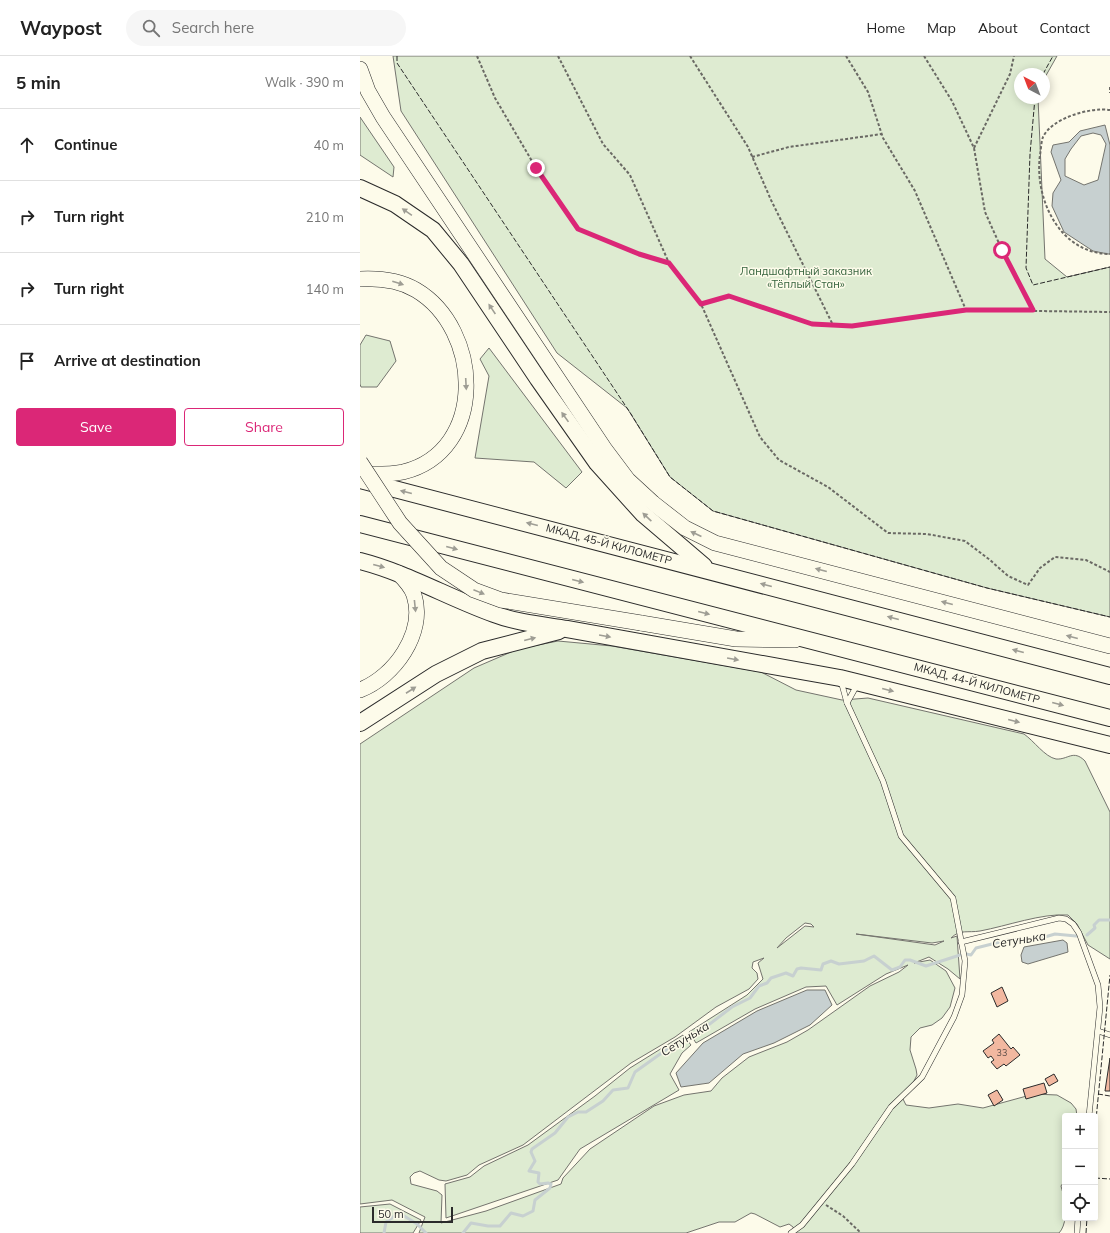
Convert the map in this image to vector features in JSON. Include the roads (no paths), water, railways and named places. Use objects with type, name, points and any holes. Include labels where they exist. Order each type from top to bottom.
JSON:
[{"type":"highway","points":[[360,188],[395,204],[433,230],[461,264],[538,380],[597,463],[643,514],[708,570]]},
{"type":"highway","name":"МКАД, 45-Й КИЛОМЕТР","points":[[360,480],[1110,676]]},
{"type":"highway","points":[[360,524],[812,640]]},
{"type":"highway","points":[[360,561],[387,568],[494,614],[522,622],[840,678],[1110,745]]},
{"type":"highway","points":[[360,723],[436,674],[482,651],[567,629]]},
{"type":"highway","name":"МКАД, 44-Й КИЛОМЕТР","points":[[812,640],[1110,718]]},
{"type":"main road","points":[[360,69],[368,91],[383,117],[604,448],[628,480],[685,528],[716,543],[1110,646]]},
{"type":"main road","points":[[360,279],[377,278],[398,282],[416,290],[432,302],[445,318],[463,356],[466,394],[464,411],[459,426],[448,443],[435,455],[420,465],[403,472],[382,475],[360,474]]},
{"type":"main road","points":[[360,462],[400,522],[441,568],[474,590],[501,600],[736,639],[812,640]]},
{"type":"main road","points":[[360,690],[379,680],[395,666],[406,651],[413,632],[416,612],[414,595],[398,573]]},
{"type":"lane","points":[[791,1233],[802,1225],[822,1202],[852,1164],[891,1107],[922,1077],[954,1016],[962,995],[965,961],[953,898],[901,836],[883,781],[847,703],[840,678]]},
{"type":"lane","points":[[847,703],[858,682]]},
{"type":"lane","points":[[961,942],[1059,918],[1066,919],[1073,924],[1079,933],[1098,985],[1100,1007],[1089,1113]]},
{"type":"lane","points":[[1098,1031],[1110,1035]]},
{"type":"lane","points":[[1077,1233],[1078,1221]]},
{"type":"waterway","name":"Сетунька","points":[[1087,935],[1095,928],[1094,925],[1099,920],[1110,920]]},
{"type":"waterway","name":"Сетунька","points":[[966,954],[971,955],[976,948],[1008,940],[1038,939],[1055,934],[1076,936]]},
{"type":"waterway","name":"Сетунька","points":[[463,1233],[471,1223],[488,1226],[500,1226],[511,1213],[523,1216],[533,1211],[535,1200],[550,1188],[551,1184],[540,1184],[538,1182],[539,1173],[529,1171],[535,1161],[531,1152],[532,1149],[555,1133],[568,1117],[578,1112],[586,1112],[603,1101],[613,1090],[628,1088],[635,1072],[677,1042],[694,1036],[732,1007],[750,998],[759,986],[767,983],[771,978],[786,973],[793,976],[797,969],[801,968],[821,970],[823,964],[831,961],[839,964],[864,961],[874,956],[892,970],[900,967],[905,960],[910,960],[926,966],[960,955]]},
{"type":"waterway","name":"Сетунька","points":[[384,1233],[386,1222],[396,1215],[401,1214],[417,1224],[426,1233]]},
{"type":"park label","name":"Ландшафтный заказник «Тёплый Стан»","points":[[806,277]]}]
